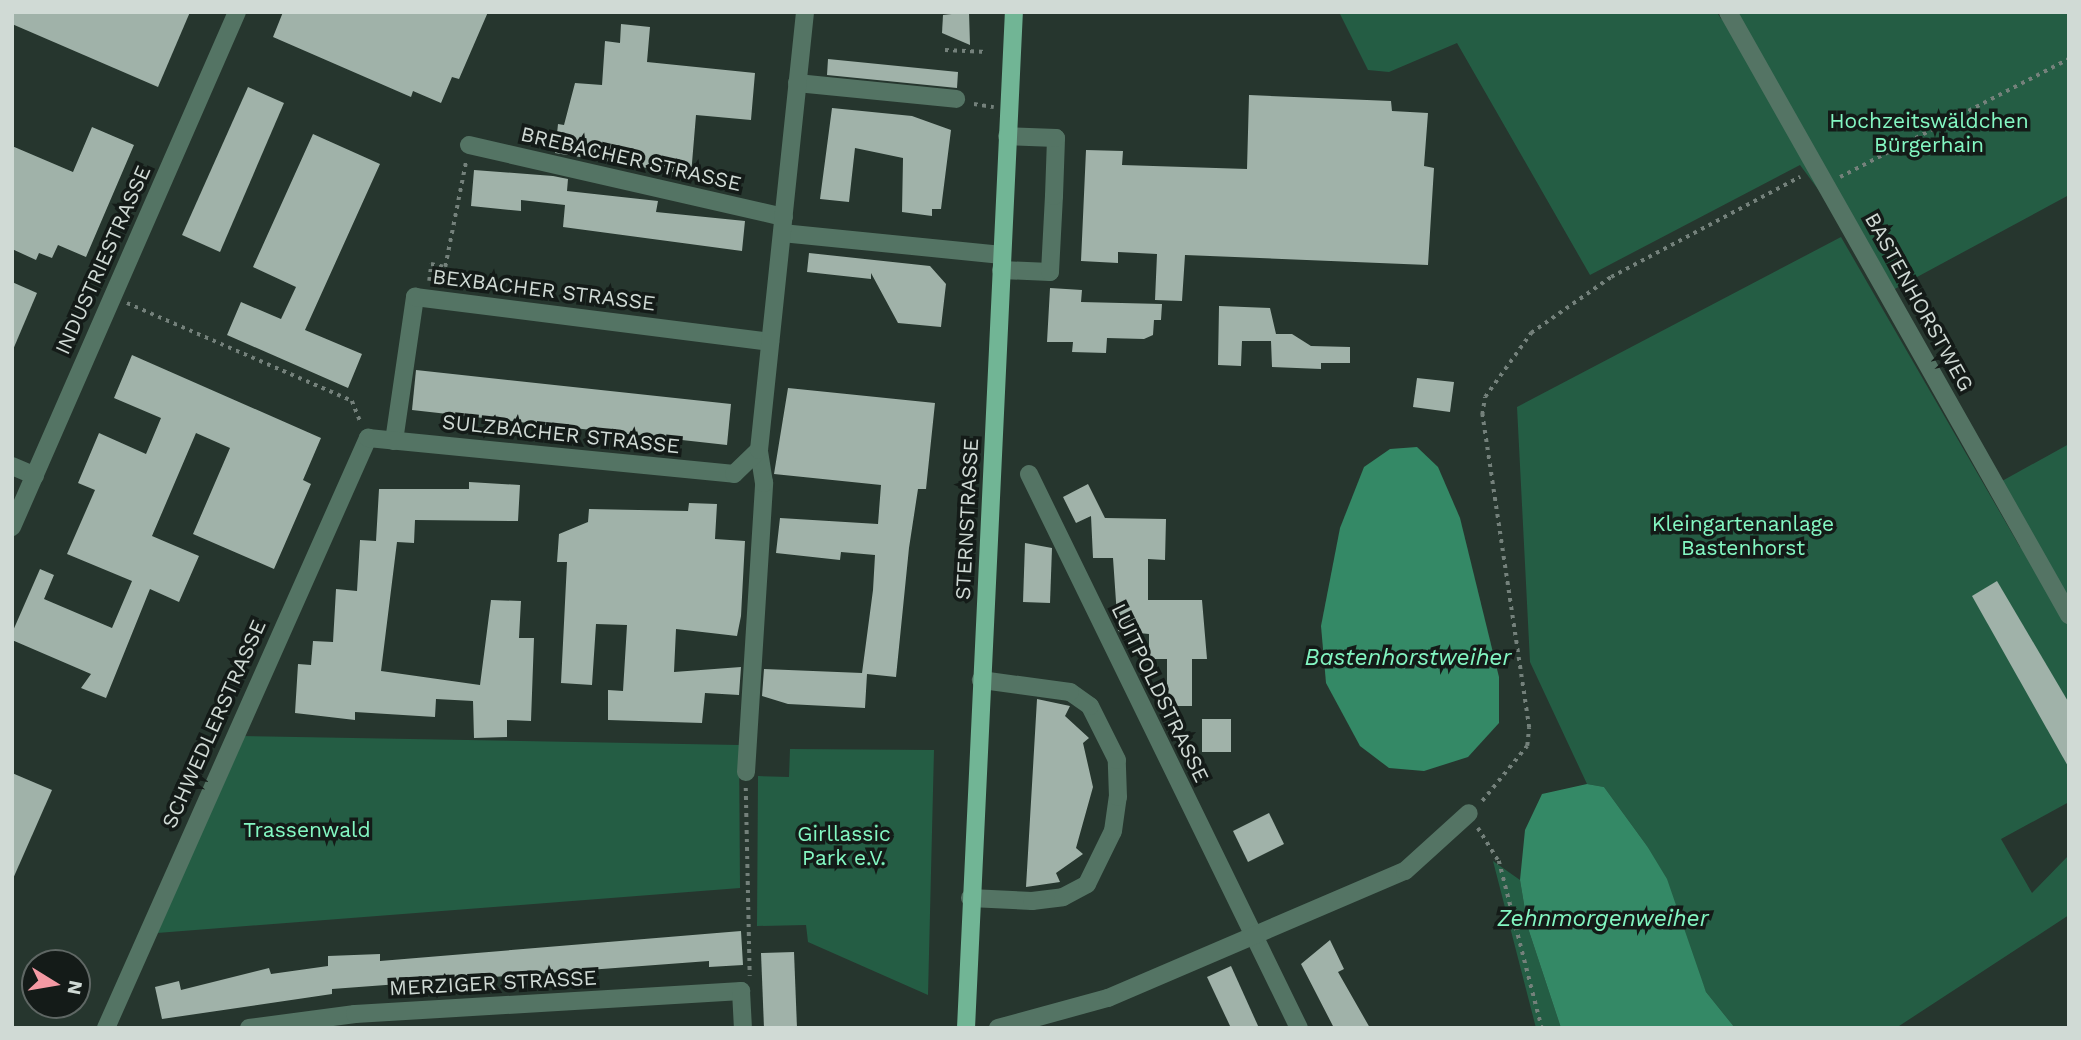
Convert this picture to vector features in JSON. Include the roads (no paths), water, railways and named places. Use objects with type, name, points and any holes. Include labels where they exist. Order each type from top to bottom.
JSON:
[{"type":"main road","name":"STERNSTRASSE","points":[[966,1028],[970,898],[1014,12]]},
{"type":"street","name":"INDUSTRIESTRASSE","points":[[12,527],[237,12]]},
{"type":"street","points":[[746,772],[764,483],[752,456],[770,342],[805,12]]},
{"type":"street","name":"BASTENHORSTWEG","points":[[1728,12],[2069,615]]},
{"type":"street","points":[[797,83],[956,99]]},
{"type":"street","name":"BREBACHER STRASSE","points":[[469,145],[783,225],[1050,272],[1056,138],[1007,136]]},
{"type":"street","name":"BEXBACHER STRASSE","points":[[394,441],[415,297],[770,342]]},
{"type":"street","name":"SULZBACHER STRASSE","points":[[368,438],[734,474],[752,456]]},
{"type":"street","name":"SCHWEDLERSTRASSE","points":[[106,1028],[368,438]]},
{"type":"street","points":[[12,466],[35,476]]},
{"type":"street","name":"LUITPOLDSTRASSE","points":[[1029,474],[1299,1028]]},
{"type":"street","points":[[970,898],[1042,900],[1087,884],[1113,831],[1118,797],[1116,760],[1090,706],[1070,692],[981,680]]},
{"type":"street","points":[[998,1028],[1108,998],[1251,932],[1405,871],[1469,813]]},
{"type":"street","name":"MERZIGER STRASSE","points":[[249,1028],[355,1014],[741,997],[743,1028]]},
{"type":"water","name":"Bastenhorstweiher","points":[[1417,447],[1438,467],[1460,518],[1499,677],[1499,723],[1468,757],[1424,771],[1389,768],[1360,746],[1326,683],[1321,626],[1340,528],[1364,467],[1390,449]]},
{"type":"water","name":"Zehnmorgenweiher","points":[[1587,784],[1604,787],[1647,846],[1667,879],[1706,992],[1735,1028],[1561,1028],[1528,928],[1520,880],[1525,830],[1542,794]]},
{"type":"park label","name":"Hochzeitswäldchen Bürgerhain","points":[[1929,133]]},
{"type":"park label","name":"Kleingartenanlage Bastenhorst","points":[[1743,536]]},
{"type":"park label","name":"Trassenwald","points":[[307,830]]},
{"type":"park label","name":"Girllassic Park e.V.","points":[[844,846]]}]
